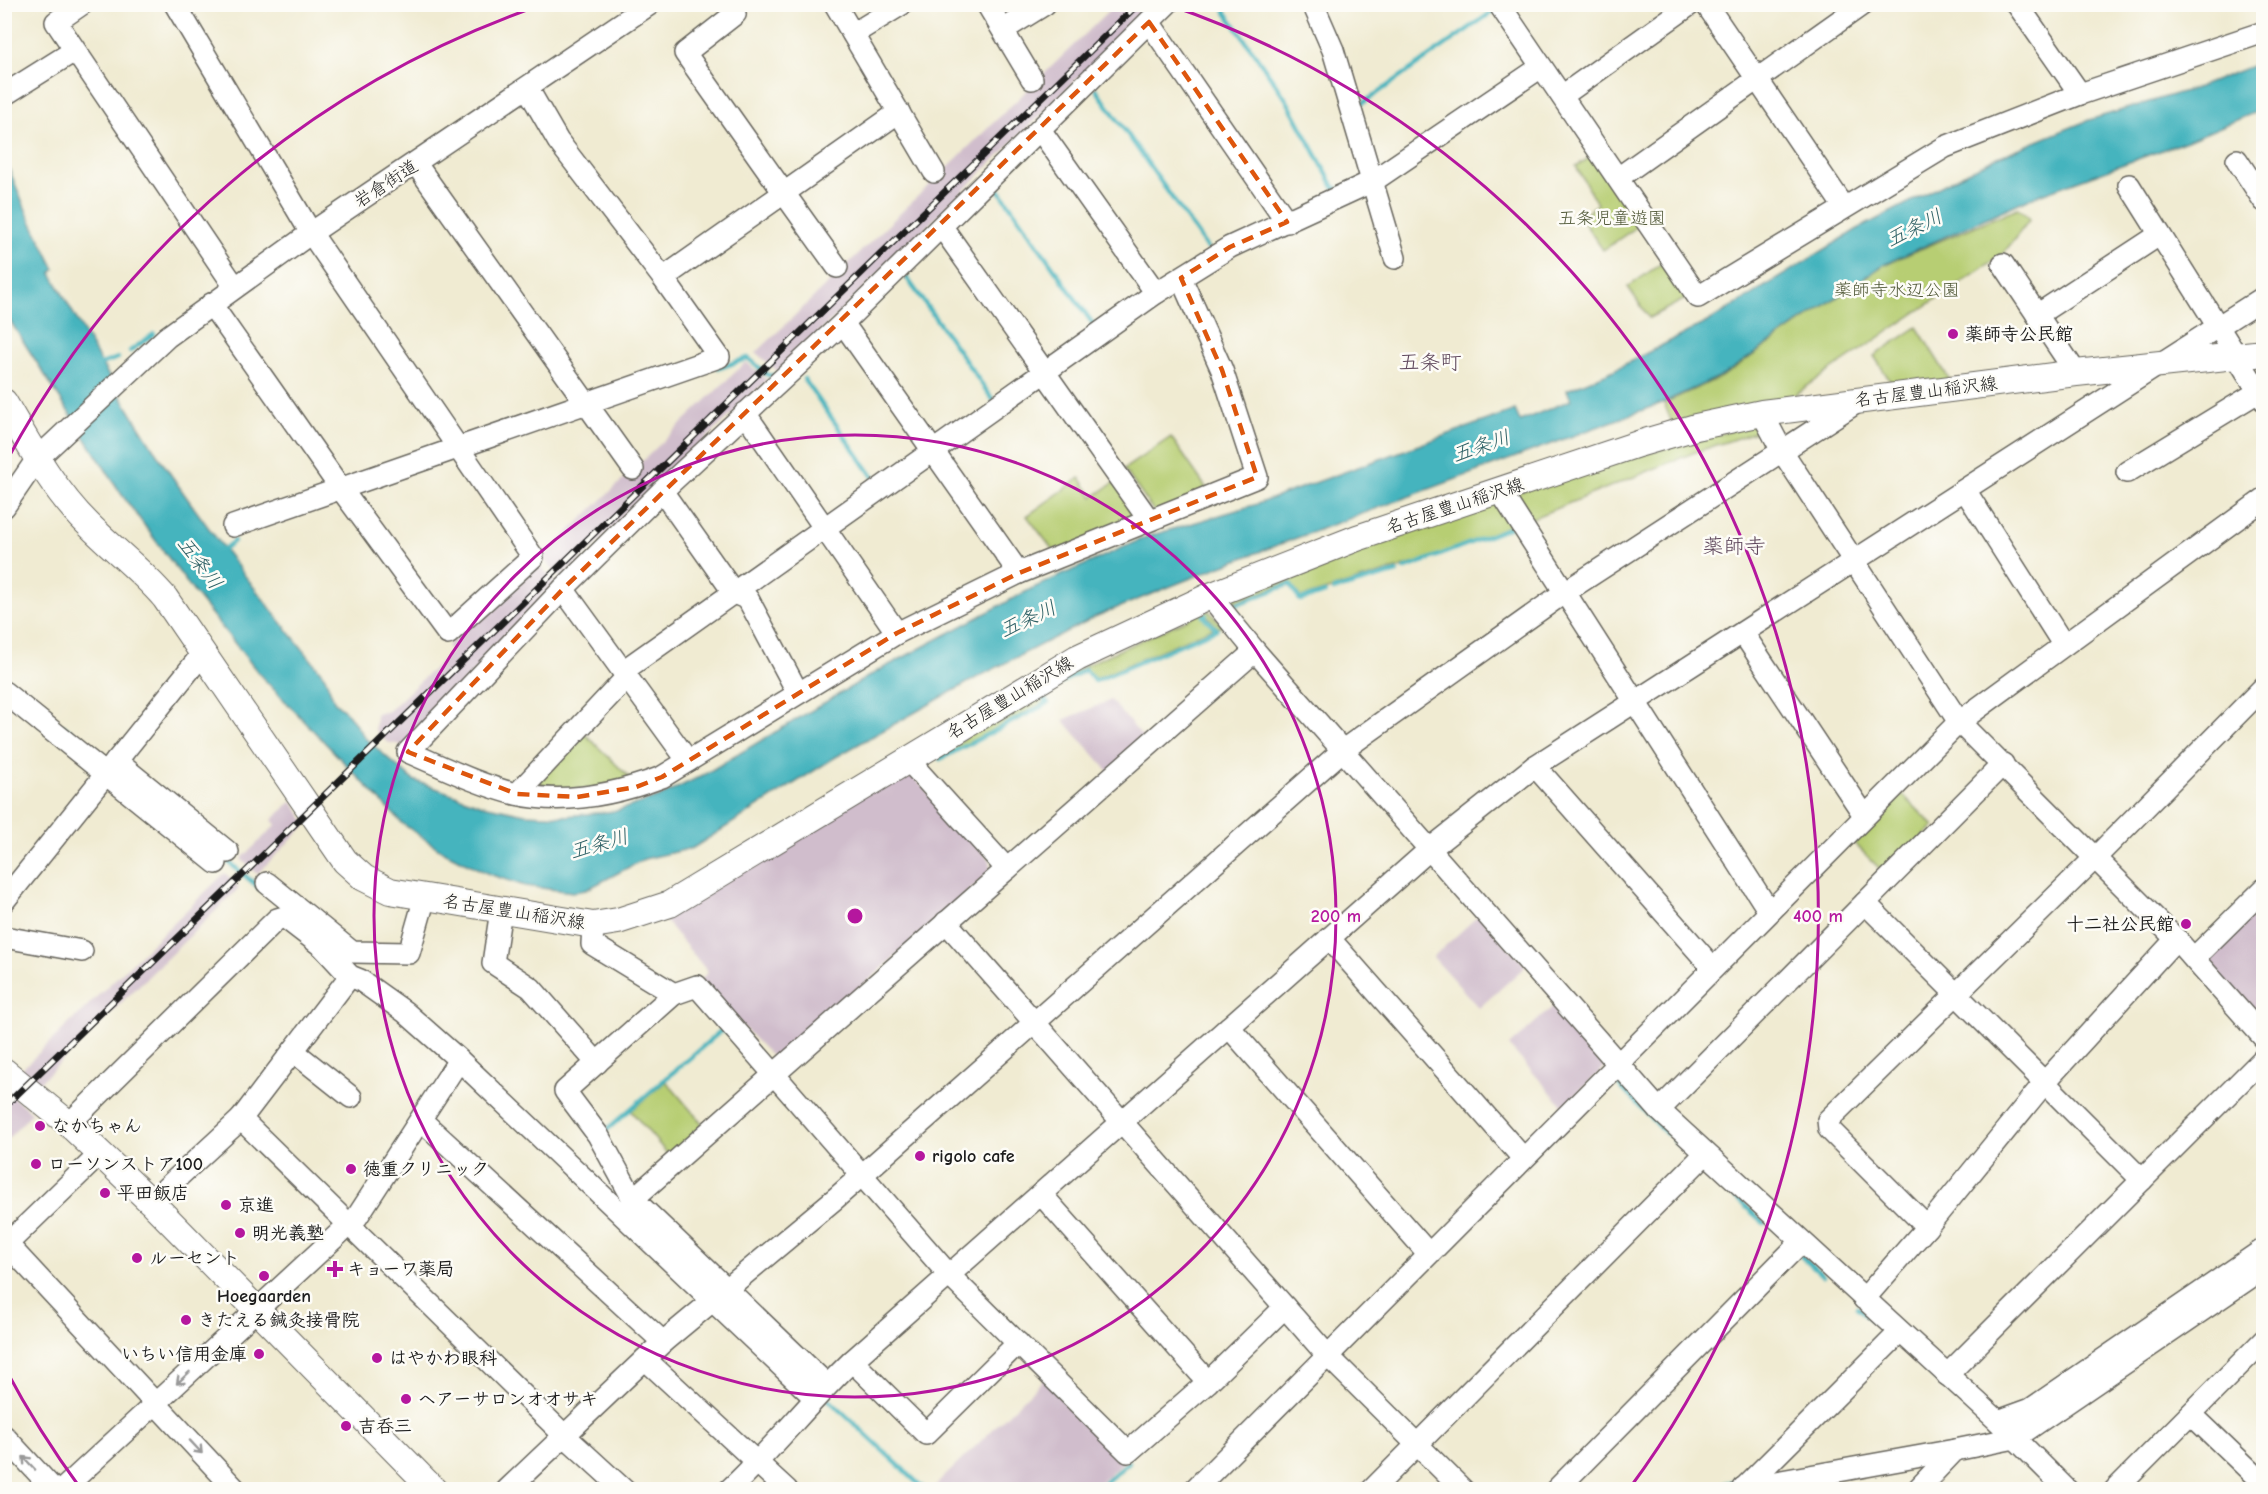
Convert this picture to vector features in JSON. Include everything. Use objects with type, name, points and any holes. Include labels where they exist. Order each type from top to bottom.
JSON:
[{"type":"main road","name":"名古屋豊山稲沢線","points":[[4,402],[37,459],[87,523],[139,568],[165,598],[345,861],[364,878],[390,891],[593,925],[618,921],[670,904],[1068,663],[1210,596],[1357,538],[1638,444],[1696,427],[1762,413],[2159,363],[2264,353]]},
{"type":"main road","points":[[4,1071],[69,1124],[151,1202],[434,1490]]},
{"type":"street","points":[[82,4],[56,22],[235,287]]},
{"type":"street","points":[[175,4],[311,233],[533,557],[448,634],[340,489],[211,304]]},
{"type":"street","name":"岩倉街道","points":[[37,459],[167,337],[211,304],[311,233],[528,89],[650,4]]},
{"type":"street","points":[[732,4],[735,14],[686,53],[837,267]]},
{"type":"street","points":[[835,4],[934,172]]},
{"type":"street","points":[[853,34],[902,4]]},
{"type":"street","points":[[987,4],[1032,79]]},
{"type":"street","points":[[1002,30],[1045,4]]},
{"type":"street","points":[[1167,4],[1041,131],[843,323],[662,491],[564,589],[408,752],[455,773],[517,794],[546,797],[614,793],[662,777],[897,633],[1019,573],[1257,477],[1222,370],[1181,278]]},
{"type":"street","points":[[1499,4],[1698,297],[1945,147],[2080,94],[2264,32]]},
{"type":"street","points":[[1562,96],[1691,4]]},
{"type":"street","points":[[1706,4],[1844,207]]},
{"type":"street","points":[[1618,178],[1863,4]]},
{"type":"street","points":[[1314,5],[1333,50],[1395,258]]},
{"type":"street","points":[[2026,8],[2080,94]]},
{"type":"street","points":[[1149,22],[1287,222]]},
{"type":"street","points":[[4,95],[74,51]]},
{"type":"street","points":[[517,794],[625,674],[734,593],[1156,293],[1230,247],[1373,181],[1541,67]]},
{"type":"street","points":[[233,526],[719,357],[663,278],[558,141],[528,89]]},
{"type":"street","points":[[663,278],[899,112]]},
{"type":"street","points":[[1041,131],[1156,293]]},
{"type":"street","points":[[2237,160],[2264,201]]},
{"type":"street","points":[[416,164],[633,469]]},
{"type":"street","points":[[2127,472],[2261,396],[2129,185]]},
{"type":"street","points":[[942,227],[1047,372],[1149,520]]},
{"type":"street","points":[[2037,315],[2159,235]]},
{"type":"street","points":[[2003,264],[2076,373]]},
{"type":"street","points":[[729,1490],[757,1464],[821,1391],[852,1361],[1430,849],[1534,766],[1635,704],[2264,297]]},
{"type":"street","points":[[843,323],[1019,573]]},
{"type":"street","points":[[507,1490],[663,1342],[722,1295],[862,1175],[1342,750],[1565,592],[1859,401]]},
{"type":"street","points":[[745,413],[897,633]]},
{"type":"street","points":[[1762,413],[1782,451],[1959,722],[2176,939],[2264,1038]]},
{"type":"street","points":[[4,507],[37,459]]},
{"type":"street","points":[[1965,490],[2063,644]]},
{"type":"street","points":[[662,491],[734,593],[748,598],[798,693]]},
{"type":"street","points":[[1500,491],[1769,911]]},
{"type":"street","points":[[1194,1490],[1522,1157],[1618,1064],[1959,722],[2264,499]]},
{"type":"street","points":[[564,589],[688,761]]},
{"type":"street","points":[[1210,596],[1255,651],[1659,1110],[1998,1421],[2067,1490]]},
{"type":"street","points":[[1743,633],[1864,815]]},
{"type":"street","points":[[633,1199],[1255,651]]},
{"type":"street","points":[[4,901],[203,653]]},
{"type":"street","points":[[1927,1227],[1829,1129],[1828,1120],[2095,858],[2264,687]]},
{"type":"street","points":[[4,692],[111,767],[222,857]]},
{"type":"street","points":[[907,759],[1007,868]]},
{"type":"street","points":[[1659,1110],[2003,764]]},
{"type":"street","points":[[1534,766],[1713,968]]},
{"type":"street","points":[[267,883],[352,952],[410,953],[425,897]]},
{"type":"street","points":[[2194,958],[2264,889]]},
{"type":"street","points":[[1865,903],[2142,1180]]},
{"type":"street","points":[[501,910],[493,963],[531,988],[597,1063]]},
{"type":"street","points":[[69,1124],[277,920],[284,917],[323,947],[350,976],[360,980],[405,1012],[722,1295],[821,1391]]},
{"type":"street","points":[[946,922],[1328,1355],[1463,1490]]},
{"type":"street","points":[[593,925],[592,944],[674,994]]},
{"type":"street","points":[[4,937],[82,951]]},
{"type":"street","points":[[1329,938],[1522,1157]]},
{"type":"street","points":[[1864,1299],[1927,1227],[2045,1082],[2176,939]]},
{"type":"street","points":[[151,1202],[241,1119],[350,976]]},
{"type":"street","points":[[722,1295],[633,1199],[598,1135],[565,1091],[674,994],[697,986],[949,1275],[1128,1452],[1208,1382],[1285,1307]]},
{"type":"street","points":[[1229,1028],[1428,1252]]},
{"type":"street","points":[[293,1051],[351,1097]]},
{"type":"street","points":[[1947,1375],[2264,1058]]},
{"type":"street","points":[[63,1490],[357,1217],[459,1060]]},
{"type":"street","points":[[241,1119],[564,1435],[624,1490]]},
{"type":"street","points":[[421,1120],[663,1342]]},
{"type":"street","points":[[100,1154],[6,1245],[236,1490]]},
{"type":"street","points":[[1372,1490],[1706,1154]]},
{"type":"street","points":[[1041,1194],[1208,1382]]},
{"type":"street","points":[[1556,1490],[1802,1242]]},
{"type":"street","points":[[1998,1421],[2031,1409],[2264,1249]]},
{"type":"street","points":[[1741,1489],[2015,1438],[2264,1268]]},
{"type":"street","points":[[1741,1489],[1900,1332]]},
{"type":"street","points":[[2115,1490],[2264,1340]]},
{"type":"street","points":[[852,1361],[926,1434],[1018,1343]]},
{"type":"street","points":[[645,1359],[787,1490]]},
{"type":"street","points":[[2191,1414],[2264,1484]]},
{"type":"street","points":[[4,1436],[54,1490]]},
{"type":"street","points":[[1917,1490],[1955,1450]]},
{"type":"highlighted area","points":[[1149,22],[1287,222],[1230,247],[1181,278],[1222,370],[1257,477],[1019,573],[897,633],[662,777],[636,787],[577,797],[517,794],[408,752],[563,589]]},
{"type":"shaded area","points":[[1115,5],[1152,5],[779,372],[756,353]]},
{"type":"shaded area","points":[[746,362],[767,380],[561,579],[542,557]]},
{"type":"shaded area","points":[[535,565],[539,565],[556,583],[405,746],[387,742],[375,730],[376,714],[389,711],[452,651],[447,646]]},
{"type":"shaded area","points":[[1111,700],[1145,740],[1109,772],[1063,720]]},
{"type":"shaded area","points":[[905,768],[990,860],[990,872],[777,1062],[699,981],[708,972],[662,917]]},
{"type":"shaded area","points":[[292,801],[307,824],[257,874],[241,859],[276,825],[272,820]]},
{"type":"shaded area","points":[[225,873],[239,888],[37,1085],[20,1071]]},
{"type":"shaded area","points":[[2263,896],[2263,1029],[2204,961]]},
{"type":"shaded area","points":[[1479,915],[1526,966],[1479,1008],[1433,957]]},
{"type":"shaded area","points":[[1558,1002],[1601,1051],[1601,1062],[1605,1067],[1564,1107],[1509,1046]]},
{"type":"shaded area","points":[[5,1090],[32,1113],[5,1142]]},
{"type":"shaded area","points":[[1045,1378],[1127,1459],[1092,1489],[932,1489]]},
{"type":"green space","name":"五条児童遊園","points":[[1594,155],[1641,224],[1603,250],[1581,218],[1597,204],[1576,166]]},
{"type":"green space","name":"薬師寺水辺公園","points":[[2018,208],[2030,219],[2003,254],[1785,401],[1674,428],[1664,403],[1723,376],[1885,264]]},
{"type":"green space","points":[[1666,260],[1691,296],[1649,318],[1628,287]]},
{"type":"green space","points":[[1917,327],[1951,382],[1896,390],[1874,356]]},
{"type":"green space","points":[[1760,423],[1764,429],[1693,453],[1523,522],[1513,494],[1607,464]]},
{"type":"green space","points":[[1171,437],[1209,492],[1155,513],[1124,469]]},
{"type":"green space","points":[[1080,478],[1093,497],[1115,482],[1139,518],[1056,554],[1027,516]]},
{"type":"green space","points":[[1494,501],[1514,524],[1432,558],[1301,598],[1290,582],[1224,605],[1225,598]]},
{"type":"green space","points":[[1208,610],[1223,626],[1218,628],[1206,614],[1202,616],[1213,628],[1095,679],[1085,668],[1038,694],[1045,702],[940,758],[937,757],[1044,684]]},
{"type":"green space","points":[[584,733],[634,782],[613,788],[528,791]]},
{"type":"green space","points":[[1902,794],[1934,826],[1885,874],[1853,842]]},
{"type":"green space","points":[[666,1081],[705,1127],[670,1157],[631,1111]]},
{"type":"water","name":"五条川","points":[[2264,61],[2263,109],[2187,141],[2030,198],[1885,264],[1723,375],[1662,403],[1221,566],[1097,616],[976,678],[834,758],[693,848],[644,859],[586,890],[573,892],[525,886],[489,874],[444,852],[403,824],[261,676],[196,595],[122,495],[5,313],[4,157],[28,215],[55,269],[51,273],[135,419],[203,520],[325,677],[334,701],[349,715],[365,738],[413,780],[483,805],[525,814],[566,816],[616,811],[659,797],[705,774],[876,672],[1031,589],[1146,537],[1254,505],[1515,410],[1520,421],[1571,400],[1567,390],[1610,372],[1709,321],[1856,230],[1993,159],[2089,120],[2199,87]]},
{"type":"waterway","points":[[1220,4],[1286,99],[1335,189],[1337,188]]},
{"type":"waterway","points":[[1359,106],[1495,10]]},
{"type":"waterway","points":[[1096,89],[1207,248]]},
{"type":"waterway","points":[[997,187],[1095,327]]},
{"type":"waterway","points":[[907,278],[993,400]]},
{"type":"waterway","points":[[130,351],[154,334]]},
{"type":"waterway","points":[[98,365],[118,358]]},
{"type":"waterway","points":[[719,368],[748,358],[768,375],[777,376]]},
{"type":"waterway","points":[[804,379],[876,481]]},
{"type":"waterway","points":[[1404,569],[1511,527]]},
{"type":"waterway","points":[[220,552],[234,541]]},
{"type":"waterway","points":[[1333,590],[1397,572]]},
{"type":"waterway","points":[[1227,608],[1290,584],[1300,600],[1325,593]]},
{"type":"waterway","points":[[1056,685],[1085,670],[1095,681],[1217,629],[1203,616],[1206,615]]},
{"type":"waterway","points":[[940,759],[1048,703],[1039,694],[1044,692]]},
{"type":"waterway","points":[[64,727],[107,760]]},
{"type":"waterway","points":[[226,860],[261,889]]},
{"type":"waterway","points":[[603,1133],[723,1029],[726,1032]]},
{"type":"waterway","points":[[1612,1078],[1667,1134]]},
{"type":"waterway","points":[[1674,1140],[1690,1155]]},
{"type":"waterway","points":[[1708,1173],[1719,1183]]},
{"type":"waterway","points":[[1727,1190],[1764,1223]]},
{"type":"waterway","points":[[1801,1256],[1823,1276]]},
{"type":"waterway","points":[[1857,1307],[1882,1329]]},
{"type":"waterway","points":[[1904,1349],[1953,1394]]},
{"type":"waterway","points":[[826,1397],[925,1490]]},
{"type":"waterway","points":[[1096,1490],[1129,1462]]},
{"type":"waterway","points":[[1693,1490],[1738,1481]]},
{"type":"railway","points":[[4,1107],[1138,4]]},
{"type":"place","name":"薬師寺公民館","points":[[1953,334]]},
{"type":"place","name":"十二社公民館","points":[[2186,924]]},
{"type":"place","name":"なかちゃん","points":[[40,1126]]},
{"type":"place","name":"rigolo cafe","points":[[920,1156]]},
{"type":"place","name":"ローソンストア100","points":[[36,1164]]},
{"type":"place","name":"徳重クリニック","points":[[351,1169]]},
{"type":"place","name":"平田飯店","points":[[105,1193]]},
{"type":"place","name":"京進","points":[[226,1205]]},
{"type":"place","name":"明光義塾","points":[[240,1233]]},
{"type":"place","name":"ルーセント","points":[[137,1258]]},
{"type":"place","name":"キョーワ薬局","points":[[335,1269]]},
{"type":"place","name":"Hoegaarden","points":[[264,1276]]},
{"type":"place","name":"きたえる鍼灸接骨院","points":[[186,1320]]},
{"type":"place","name":"いちい信用金庫","points":[[259,1354]]},
{"type":"place","name":"はやかわ眼科","points":[[377,1358]]},
{"type":"place","name":"ヘアーサロンオオサキ","points":[[406,1399]]},
{"type":"place","name":"吉呑三","points":[[346,1426]]},
{"type":"district","name":"五条町","points":[[1430,362]]},
{"type":"district","name":"薬師寺","points":[[1734,546]]}]
